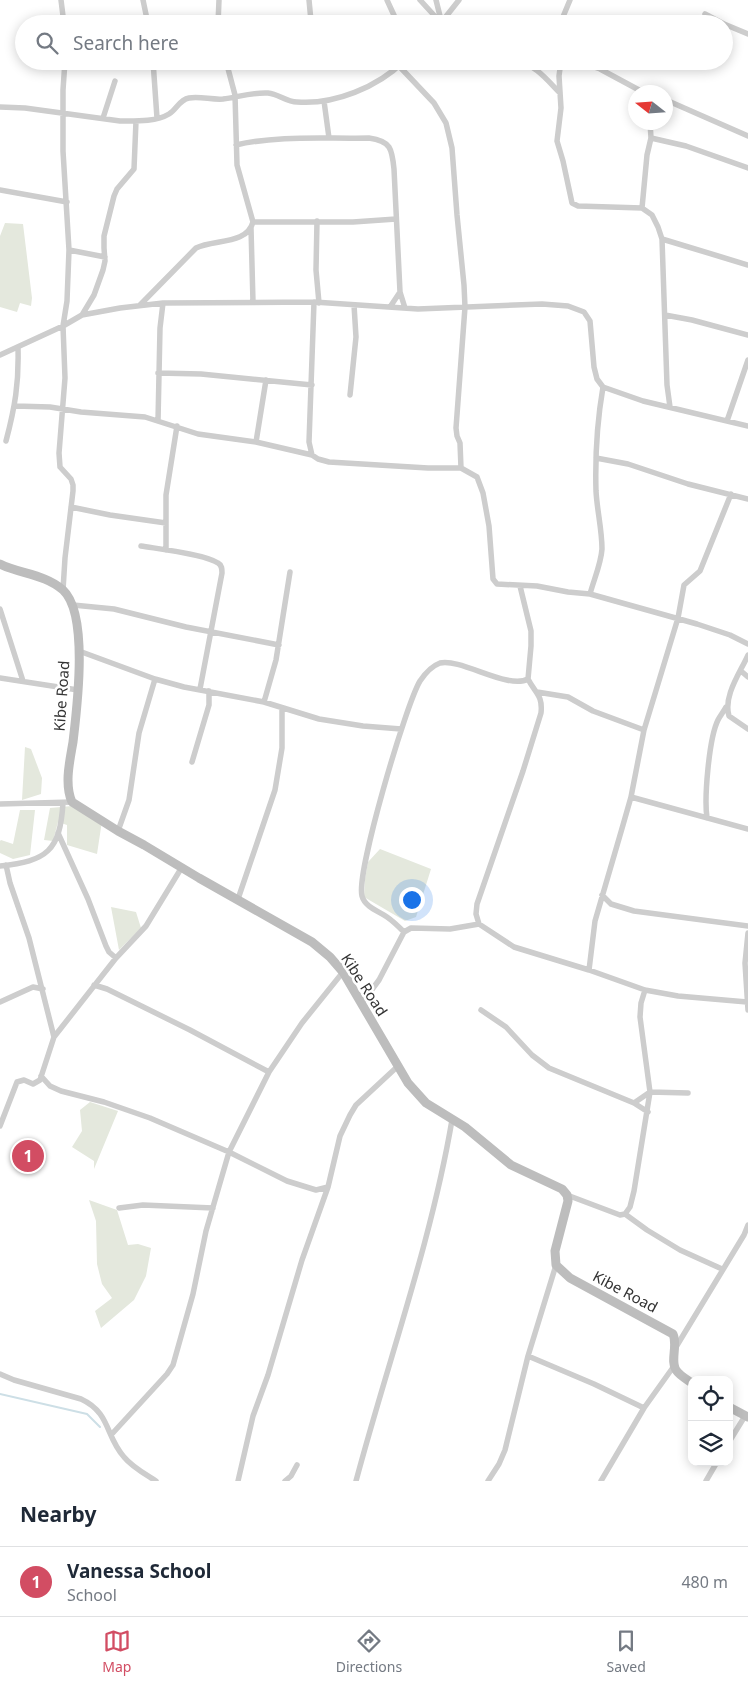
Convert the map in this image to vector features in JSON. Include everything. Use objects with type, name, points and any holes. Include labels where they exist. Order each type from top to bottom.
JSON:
[{"type":"street","points":[[61,0],[63,15]]},
{"type":"street","points":[[143,0],[146,15]]},
{"type":"street","points":[[218,15],[219,0]]},
{"type":"street","points":[[309,0],[310,15]]},
{"type":"street","points":[[387,0],[394,15]]},
{"type":"street","points":[[420,0],[434,15]]},
{"type":"street","points":[[436,0],[439,15]]},
{"type":"street","points":[[447,15],[459,0]]},
{"type":"street","points":[[564,15],[570,0]]},
{"type":"street","points":[[733,28],[748,34]]},
{"type":"street","points":[[63,590],[73,485],[59,462],[65,378],[63,326],[67,301],[69,250],[62,150],[64,70]]},
{"type":"street","points":[[154,70],[157,118]]},
{"type":"street","points":[[228,70],[235,95],[238,165],[252,225],[252,302]]},
{"type":"street","points":[[0,107],[26,108],[120,121],[136,121],[168,115],[180,103],[191,98],[224,98],[235,95],[270,93],[296,102],[324,101],[362,89],[393,70]]},
{"type":"street","points":[[403,70],[434,103],[446,123],[453,157],[465,307],[456,417],[457,436],[461,449],[461,468]]},
{"type":"street","points":[[535,70],[560,93]]},
{"type":"street","points":[[560,70],[562,108],[557,141],[572,203],[578,206],[642,208],[652,214],[662,239],[667,385],[670,407]]},
{"type":"street","points":[[602,70],[628,85]]},
{"type":"street","points":[[103,118],[115,81]]},
{"type":"street","points":[[324,101],[329,138]]},
{"type":"street","points":[[673,103],[748,136]]},
{"type":"street","points":[[82,315],[103,270],[105,257],[104,236],[114,196],[117,189],[134,169],[136,121]]},
{"type":"street","points":[[642,208],[646,155],[651,138],[650,130]]},
{"type":"street","points":[[236,145],[267,139],[369,138],[386,142],[393,157],[397,204],[396,219],[400,292],[405,308]]},
{"type":"street","points":[[651,138],[686,146],[748,168]]},
{"type":"street","points":[[0,190],[67,202]]},
{"type":"street","points":[[252,225],[396,219]]},
{"type":"street","points":[[312,455],[309,442],[316,303],[317,221]]},
{"type":"street","points":[[140,306],[196,248],[204,244],[244,236],[252,225]]},
{"type":"street","points":[[662,239],[748,265]]},
{"type":"street","points":[[69,250],[105,257]]},
{"type":"street","points":[[390,307],[400,292]]},
{"type":"street","points":[[158,421],[158,373],[163,303]]},
{"type":"street","points":[[0,356],[82,315],[163,303],[316,303],[439,309],[542,304],[568,306],[580,309],[587,315],[590,321],[594,367],[597,379],[603,387],[643,401],[748,426]]},
{"type":"street","points":[[350,395],[356,337],[354,305]]},
{"type":"street","points":[[665,315],[748,335]]},
{"type":"street","points":[[6,441],[15,406],[18,382],[18,348]]},
{"type":"street","points":[[727,421],[748,360]]},
{"type":"street","points":[[158,373],[174,372],[312,384]]},
{"type":"street","points":[[256,442],[266,380]]},
{"type":"street","points":[[590,594],[602,550],[596,496],[596,437],[603,387]]},
{"type":"street","points":[[15,406],[145,417],[209,436],[256,442],[312,455],[329,462],[461,468],[477,477],[484,492],[493,579],[497,584],[537,586],[590,594],[678,618],[730,635],[748,644]]},
{"type":"street","points":[[166,550],[166,495],[177,426]]},
{"type":"street","points":[[596,458],[628,464],[688,484],[748,499]]},
{"type":"street","points":[[589,970],[594,926],[631,797],[644,730],[678,618],[684,585],[700,571],[731,494]]},
{"type":"street","points":[[71,507],[166,523]]},
{"type":"street","points":[[141,546],[211,560],[222,567],[200,689]]},
{"type":"street","name":"Kibe Road","points":[[0,564],[51,581],[63,590],[73,605],[79,651],[78,690],[67,802],[312,942],[330,956],[343,972],[416,1093],[426,1103],[465,1127],[511,1165],[562,1189],[567,1196]]},
{"type":"street","points":[[264,702],[274,669],[290,572]]},
{"type":"street","points":[[520,586],[531,631],[528,679],[540,698],[542,704],[541,713],[477,904],[476,914],[479,924],[514,947],[589,970],[645,990],[678,996],[747,1002]]},
{"type":"street","points":[[73,605],[114,609],[186,627],[278,645]]},
{"type":"street","points":[[0,610],[23,681]]},
{"type":"street","points":[[79,651],[184,687],[264,702],[339,722],[401,729]]},
{"type":"street","points":[[707,818],[706,799],[713,734],[717,721],[726,707],[728,698],[748,655]]},
{"type":"street","points":[[404,932],[386,916],[367,905],[362,898],[360,890],[366,856],[401,729],[421,680],[432,668],[440,663],[452,664],[522,682],[528,679]]},
{"type":"street","points":[[741,671],[748,677]]},
{"type":"street","points":[[0,678],[78,690]]},
{"type":"street","points":[[118,831],[130,800],[140,733],[155,678]]},
{"type":"street","points":[[209,691],[209,705]]},
{"type":"street","points":[[192,762],[209,705],[217,692]]},
{"type":"street","points":[[536,692],[568,697],[593,710],[644,730]]},
{"type":"street","points":[[726,707],[729,716],[748,729]]},
{"type":"street","points":[[238,899],[275,790],[282,748],[282,708]]},
{"type":"street","points":[[631,797],[748,828]]},
{"type":"street","points":[[0,804],[67,802],[54,844],[41,857],[3,866],[29,938],[54,1037]]},
{"type":"street","points":[[58,833],[88,899],[106,946],[109,952],[116,958]]},
{"type":"street","points":[[0,1126],[17,1082],[24,1080],[36,1083],[40,1080],[54,1037],[116,958],[146,926],[182,867]]},
{"type":"street","points":[[602,894],[611,904],[634,911],[748,926]]},
{"type":"street","points":[[362,1003],[379,980],[404,932],[411,928],[450,929],[479,924]]},
{"type":"street","points":[[748,932],[745,963],[748,1010]]},
{"type":"street","points":[[111,1435],[168,1374],[173,1365],[193,1294],[206,1231],[229,1152],[269,1072],[302,1023],[343,972]]},
{"type":"street","points":[[104,973],[107,989]]},
{"type":"street","points":[[94,985],[107,989],[190,1030],[269,1072]]},
{"type":"street","points":[[0,1002],[33,987],[43,989]]},
{"type":"street","points":[[635,987],[641,1003]]},
{"type":"street","points":[[624,1214],[630,1207],[634,1191],[650,1092],[641,1024],[641,1003],[645,990]]},
{"type":"street","points":[[481,1010],[506,1027],[532,1055],[549,1068],[634,1103],[648,1112]]},
{"type":"street","points":[[50,1020],[63,1025]]},
{"type":"street","points":[[238,1481],[253,1416],[268,1374],[302,1260],[328,1187],[338,1145],[350,1115],[365,1096],[398,1066]]},
{"type":"street","points":[[41,1076],[50,1086],[61,1091],[104,1102],[143,1116],[229,1152],[281,1178],[316,1190],[328,1187]]},
{"type":"street","points":[[634,1103],[650,1092],[688,1093]]},
{"type":"street","points":[[356,1481],[440,1184],[452,1120]]},
{"type":"street","points":[[316,1190],[323,1201]]},
{"type":"street","points":[[488,1481],[505,1450],[528,1356],[556,1266],[555,1251],[567,1206],[567,1196],[615,1214],[624,1214],[680,1250],[722,1269]]},
{"type":"street","points":[[119,1208],[143,1205],[213,1208]]},
{"type":"street","points":[[601,1481],[644,1408],[674,1366],[676,1347],[744,1235],[748,1225]]},
{"type":"street","name":"Kibe Road","points":[[556,1266],[570,1278],[631,1312],[669,1330],[673,1334],[676,1347]]},
{"type":"street","points":[[528,1356],[644,1408]]},
{"type":"street","points":[[674,1366],[688,1380]]},
{"type":"street","points":[[0,1374],[14,1380],[81,1399],[91,1404],[99,1411],[125,1458],[156,1481]]},
{"type":"street","points":[[733,1409],[746,1417],[733,1436]]},
{"type":"street","points":[[285,1481],[291,1476],[297,1465]]},
{"type":"street","points":[[706,1481],[715,1466]]},
{"type":"shaded area","points":[[5,223],[23,224],[32,298],[31,306],[20,303],[17,312],[0,307],[0,236]]},
{"type":"shaded area","points":[[25,747],[31,749],[42,778],[41,794],[22,800]]},
{"type":"shaded area","points":[[72,806],[102,821],[97,854],[67,845],[67,825],[58,822],[53,841],[44,840],[50,808]]},
{"type":"shaded area","points":[[20,810],[35,810],[30,855],[13,859],[0,853],[0,841],[13,844]]},
{"type":"shaded area","points":[[380,849],[431,869],[416,917],[405,921],[364,897],[368,862]]},
{"type":"shaded area","points":[[111,907],[136,912],[141,928],[119,950]]},
{"type":"shaded area","points":[[90,1102],[118,1111],[94,1169],[94,1161],[72,1147],[82,1131],[80,1110]]},
{"type":"shaded area","points":[[89,1200],[117,1210],[128,1245],[138,1244],[151,1248],[146,1276],[134,1300],[101,1328],[95,1311],[112,1298],[102,1284],[97,1264],[96,1221]]},
{"type":"waterway","points":[[0,1394],[87,1414],[100,1427]]},
{"type":"place","name":"Vanessa School","points":[[28,1156]]}]
